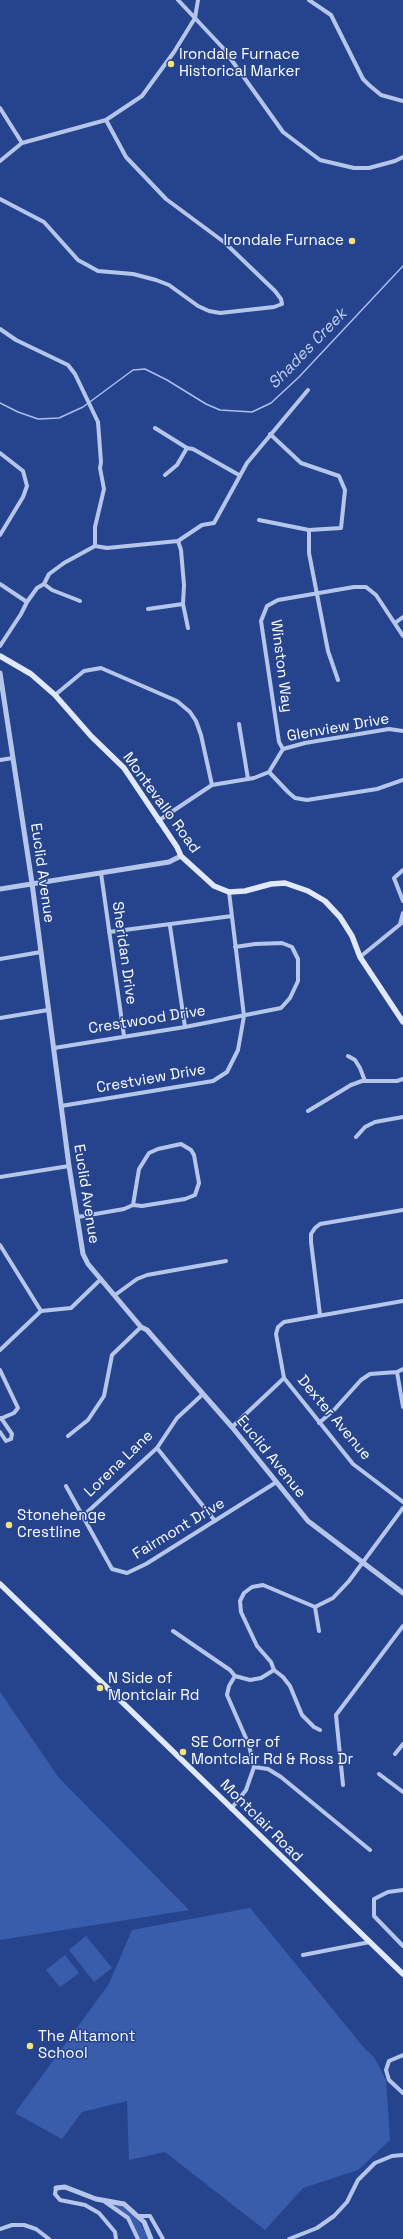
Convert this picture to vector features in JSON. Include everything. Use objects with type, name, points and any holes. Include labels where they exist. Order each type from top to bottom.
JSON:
[{"type":"main road","name":"Montevallo Road","points":[[0,656],[31,674],[55,695],[91,736],[124,768],[150,805],[158,821],[177,847],[181,856],[214,886],[229,892]]},
{"type":"main road","points":[[229,892],[245,891],[271,884],[285,883],[308,891],[325,901],[340,917],[352,936],[360,957],[403,1022]]},
{"type":"main road","name":"Montclair Road","points":[[0,1584],[403,1974]]},
{"type":"street","points":[[178,0],[224,48],[283,132],[320,160],[354,168],[369,168],[395,161],[403,157]]},
{"type":"street","points":[[0,161],[22,143],[106,120],[142,96],[174,52],[195,18],[198,0]]},
{"type":"street","points":[[309,0],[331,14],[363,79],[381,95],[403,101]]},
{"type":"street","points":[[0,108],[22,143]]},
{"type":"street","points":[[0,200],[44,222],[78,260],[98,271],[133,274],[156,280],[169,285],[198,306],[209,311],[226,312],[274,307],[282,304],[281,299],[275,291],[230,248],[166,199],[126,157],[106,120]]},
{"type":"street","points":[[0,329],[16,340],[68,366],[75,374],[98,422],[102,462],[100,468],[104,489],[95,527],[95,546]]},
{"type":"street","points":[[0,646],[21,614],[26,602],[37,588],[44,584],[49,574],[64,563],[87,552],[95,546],[107,548],[178,541],[202,525],[214,524],[239,481],[239,475],[270,434],[308,390]]},
{"type":"street","points":[[155,428],[187,448],[193,449],[239,475]]},
{"type":"street","points":[[260,520],[309,530],[341,528],[344,484],[339,476],[334,473],[312,468],[301,463],[270,434]]},
{"type":"street","points":[[165,475],[177,465],[187,448]]},
{"type":"street","points":[[0,453],[23,471],[27,486],[24,497],[0,535]]},
{"type":"street","points":[[309,530],[309,553],[328,651],[338,680]]},
{"type":"street","points":[[178,541],[181,550],[184,585],[183,604],[188,628]]},
{"type":"street","points":[[0,584],[26,602]]},
{"type":"street","points":[[44,584],[80,601]]},
{"type":"street","name":"Winston Way","points":[[283,749],[278,735],[261,621],[262,615],[267,606],[278,600],[354,587],[366,587],[376,594],[403,636]]},
{"type":"street","points":[[148,608],[183,604]]},
{"type":"street","points":[[395,623],[403,617]]},
{"type":"street","points":[[55,695],[84,671],[93,668],[101,668],[177,701],[190,712],[196,721],[201,735],[212,785]]},
{"type":"street","name":"Euclid Avenue","points":[[0,673],[32,883],[69,1166],[83,1254],[88,1264],[141,1327],[146,1330],[232,1426],[275,1483],[308,1521],[403,1593]]},
{"type":"street","points":[[239,724],[248,779]]},
{"type":"street","name":"Glenview Drive","points":[[269,772],[283,749],[305,743],[382,730],[403,731]]},
{"type":"street","points":[[0,760],[13,758]]},
{"type":"street","points":[[158,821],[212,785],[248,779],[269,772],[292,795],[307,800],[377,789],[403,780]]},
{"type":"street","points":[[0,889],[176,860],[181,856]]},
{"type":"street","points":[[403,870],[394,878],[403,901]]},
{"type":"street","name":"Sheridan Drive","points":[[101,873],[124,1036]]},
{"type":"street","name":"Crestview Drive","points":[[62,1106],[214,1081],[227,1072],[236,1055],[241,1037],[244,1016],[229,892]]},
{"type":"street","points":[[360,957],[402,923],[403,913]]},
{"type":"street","points":[[109,932],[170,926],[232,916]]},
{"type":"street","points":[[170,926],[185,1027]]},
{"type":"street","name":"Crestwood Drive","points":[[54,1048],[185,1027],[281,1008],[290,998],[298,981],[298,958],[292,947],[282,943],[255,944],[235,947]]},
{"type":"street","points":[[0,959],[41,952]]},
{"type":"street","points":[[0,1018],[48,1010]]},
{"type":"street","points":[[348,1056],[355,1060],[365,1081]]},
{"type":"street","points":[[308,1111],[351,1085],[365,1081],[397,1081],[403,1079]]},
{"type":"street","points":[[356,1138],[365,1127],[375,1122],[403,1117]]},
{"type":"street","points":[[78,1217],[124,1210],[133,1205],[142,1206],[185,1199],[194,1194],[199,1184],[194,1155],[191,1150],[181,1144],[158,1149],[149,1153],[139,1169],[133,1205]]},
{"type":"street","points":[[0,1173],[0,1177],[69,1166]]},
{"type":"street","points":[[320,1315],[311,1242],[311,1234],[315,1228],[320,1224],[403,1210]]},
{"type":"street","points":[[0,1245],[40,1311]]},
{"type":"street","points":[[115,1295],[138,1279],[147,1275],[226,1261]]},
{"type":"street","points":[[0,1350],[40,1311],[71,1308],[101,1279]]},
{"type":"street","points":[[232,1426],[284,1378],[277,1343],[276,1334],[278,1327],[290,1320],[403,1301]]},
{"type":"street","points":[[68,1436],[88,1420],[104,1396],[112,1355],[141,1327]]},
{"type":"street","points":[[319,1423],[334,1410],[361,1380],[370,1374],[397,1372],[403,1369]]},
{"type":"street","points":[[0,1370],[18,1408],[14,1413],[1,1419],[12,1434],[11,1439],[6,1441],[0,1432]]},
{"type":"street","points":[[397,1372],[403,1408]]},
{"type":"street","name":"Dexter Avenue","points":[[284,1378],[353,1464],[403,1502]]},
{"type":"street","name":"Lorena Lane","points":[[83,1516],[157,1448],[178,1418],[203,1394]]},
{"type":"street","points":[[157,1448],[215,1521]]},
{"type":"street","name":"Fairmont Drive","points":[[66,1486],[112,1568],[127,1573],[146,1564],[275,1483]]},
{"type":"street","points":[[320,1730],[314,1727],[302,1715],[290,1686],[283,1677],[274,1670],[271,1662],[257,1646],[241,1612],[240,1601],[244,1593],[252,1587],[263,1585],[315,1606],[333,1598],[349,1581],[403,1508]]},
{"type":"street","points":[[315,1606],[319,1631]]},
{"type":"street","points":[[344,1785],[336,1715],[403,1626]]},
{"type":"street","points":[[173,1631],[230,1670],[235,1676],[250,1680],[261,1678],[274,1670]]},
{"type":"street","points":[[231,1809],[246,1790],[254,1767],[249,1745],[229,1701],[229,1686],[235,1676]]},
{"type":"street","points":[[395,1754],[403,1744]]},
{"type":"street","points":[[254,1767],[268,1769],[281,1777],[370,1850]]},
{"type":"street","points":[[378,1774],[403,1792]]},
{"type":"street","points":[[403,1890],[388,1892],[374,1899],[374,1916],[403,1946]]},
{"type":"street","points":[[303,1955],[370,1942]]},
{"type":"street","points":[[403,2055],[389,2061],[386,2070],[389,2080],[403,2093]]},
{"type":"street","points":[[289,2239],[317,2228],[334,2216],[347,2202],[358,2180],[375,2163],[392,2156],[403,2155]]},
{"type":"street","points":[[116,2239],[115,2232],[99,2213],[85,2205],[60,2200],[55,2194],[56,2188],[65,2187],[104,2201],[124,2204],[139,2216],[151,2239]]},
{"type":"street","points":[[104,2201],[128,2218],[138,2239]]},
{"type":"street","points":[[139,2216],[150,2216],[163,2239]]},
{"type":"street","points":[[0,2230],[12,2225],[24,2225],[36,2229],[49,2239]]},
{"type":"shaded area","points":[[0,1692],[59,1778],[189,1910],[0,1940]]},
{"type":"shaded area","points":[[250,1908],[365,2049],[374,2057],[386,2080],[390,2140],[358,2170],[303,2188],[265,2230],[165,2152],[129,2160],[127,2101],[82,2112],[62,2139],[15,2113],[109,1984],[132,1930]]},
{"type":"shaded area","points":[[86,1936],[112,1968],[94,1982],[69,1950]]},
{"type":"shaded area","points":[[65,1955],[79,1973],[60,1987],[46,1970]]},
{"type":"shaded area","points":[[111,2203],[123,2207],[137,2218],[149,2239],[140,2239],[129,2217]]},
{"type":"waterway","name":"Shades Creek","points":[[0,403],[18,412],[38,419],[59,418],[83,407],[133,370],[145,369],[167,380],[206,404],[220,410],[252,412],[271,403],[299,377],[403,266]]},
{"type":"place","name":"Irondale Furnace Historical Marker","points":[[171,64]]},
{"type":"place","name":"Irondale Furnace","points":[[352,241]]},
{"type":"place","name":"Stonehenge Crestline","points":[[9,1525]]},
{"type":"place","name":"N Side of Montclair Rd","points":[[100,1688]]},
{"type":"place","name":"SE Corner of Montclair Rd & Ross Dr","points":[[183,1752]]},
{"type":"place","name":"The Altamont School","points":[[30,2046]]}]
